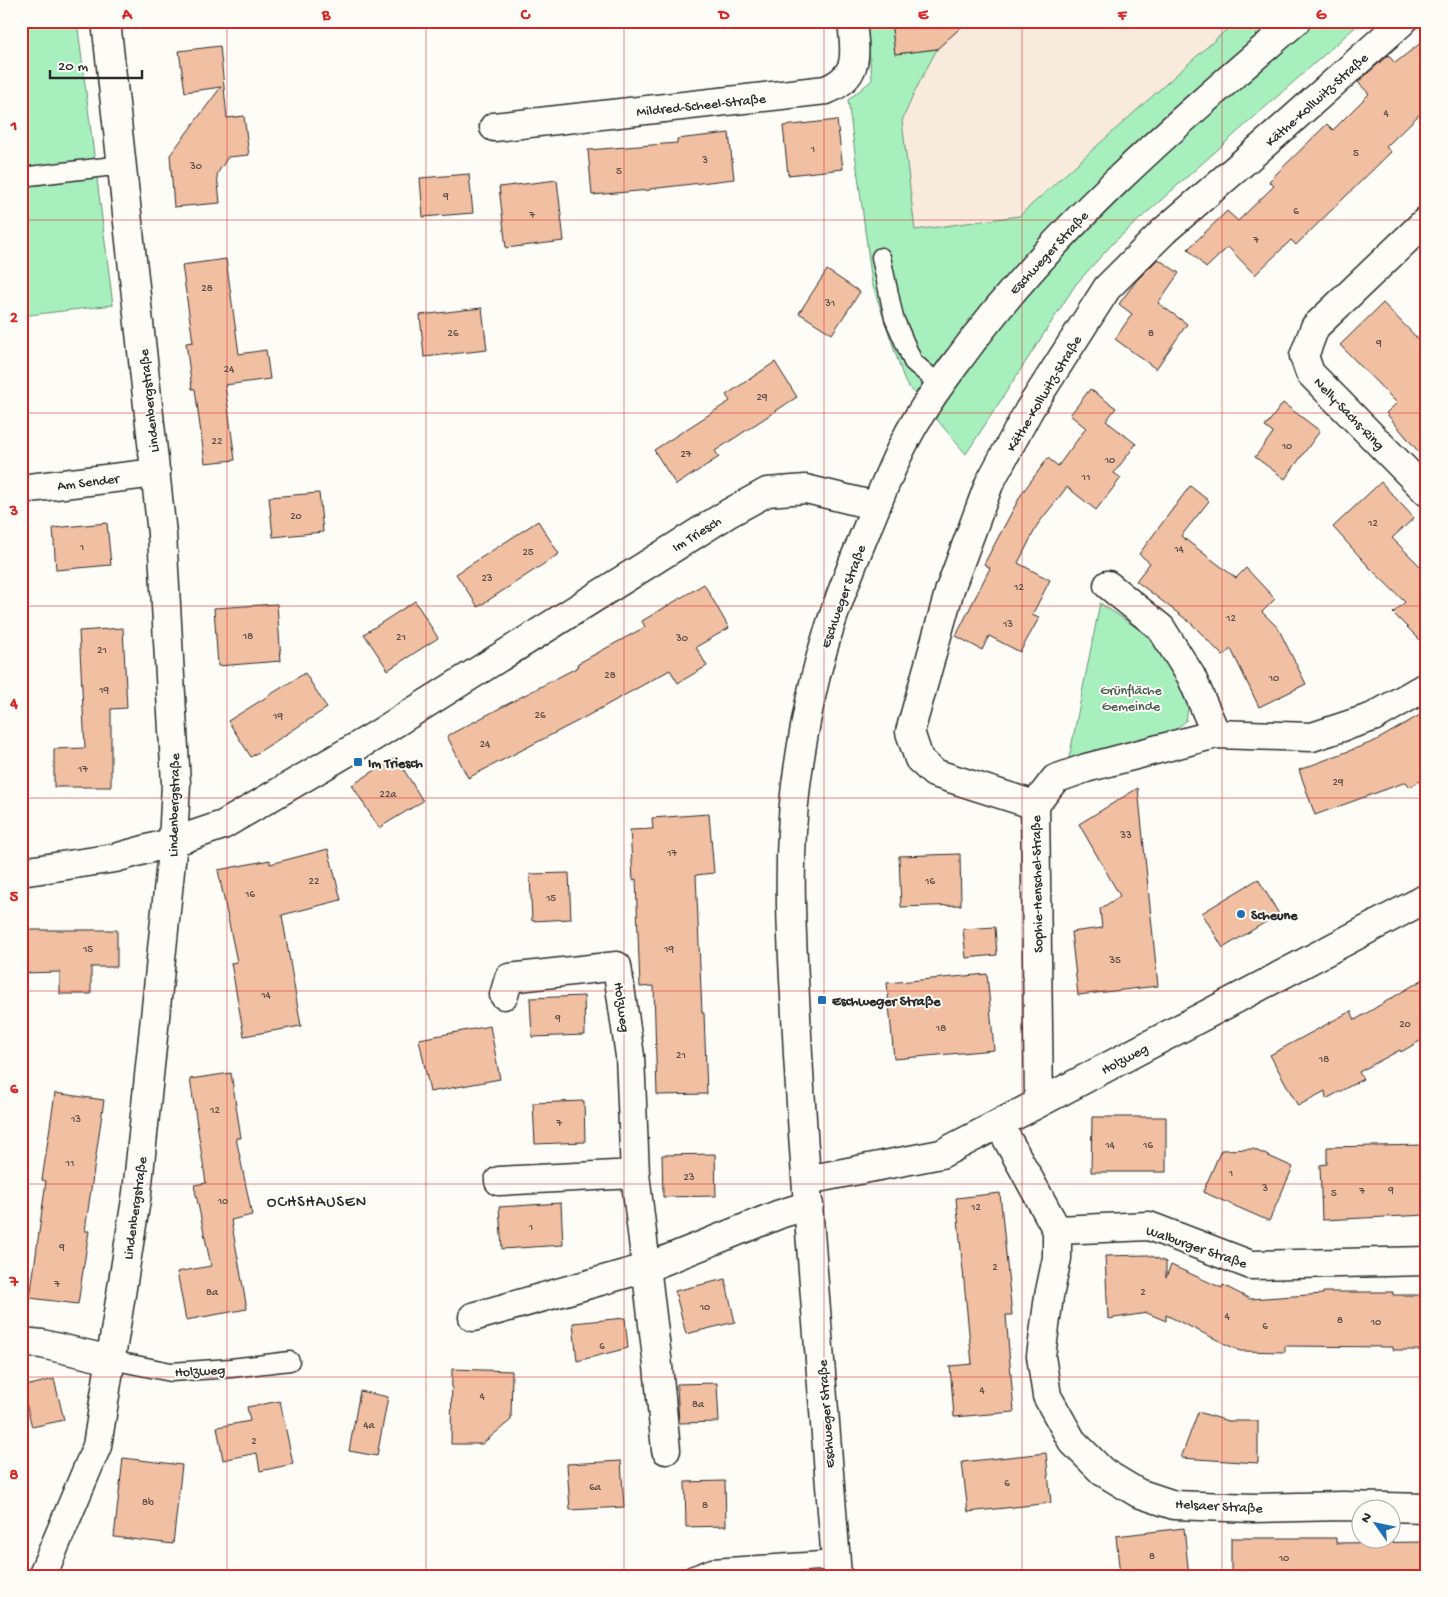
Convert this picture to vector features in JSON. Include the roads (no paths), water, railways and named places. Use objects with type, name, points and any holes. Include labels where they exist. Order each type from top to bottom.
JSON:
[{"type":"street","name":"Lindenbergstraße","points":[[42,1576],[97,1446],[137,1193],[173,842],[176,784],[162,534],[106,21]]},
{"type":"street","name":"Mildred-Scheel-Straße","points":[[494,127],[826,90],[839,85],[848,76],[855,63],[852,21]]},
{"type":"street","name":"Käthe-Kollwitz-Straße","points":[[1035,805],[934,773],[919,759],[910,732],[950,590],[989,484],[1029,410],[1107,288],[1165,230],[1403,21]]},
{"type":"street","name":"Eschweger Straße","points":[[836,1568],[808,1193],[790,905],[796,791],[807,716],[823,648],[849,572],[907,437],[940,386],[988,319],[1081,214],[1288,27]]},
{"type":"street","name":"Nelly-Sachs-Ring","points":[[1427,220],[1315,327],[1304,356],[1310,373],[1427,492]]},
{"type":"street","name":"Am Sender","points":[[21,489],[156,472]]},
{"type":"street","name":"Im Triesch","points":[[21,872],[114,858],[173,842],[223,825],[373,737],[729,513],[767,492],[806,489],[876,506]]},
{"type":"street","points":[[1108,585],[1160,628],[1191,676],[1216,734]]},
{"type":"street","name":"Sophie-Henschel-Straße","points":[[1039,1103],[1035,805],[1054,779],[1086,768],[1216,734],[1312,737],[1373,717],[1427,686]]},
{"type":"street","name":"Holzweg","points":[[473,1317],[646,1268],[780,1214],[808,1193],[941,1154],[1427,898]]},
{"type":"street","name":"Holzweg","points":[[504,995],[509,978],[616,966],[630,1056],[635,1174],[666,1450]]},
{"type":"street","name":"Helsaer Straße","points":[[999,1124],[1057,1230],[1057,1258],[1049,1296],[1041,1356],[1047,1396],[1072,1441],[1103,1472],[1138,1493],[1174,1505],[1253,1508],[1343,1506],[1427,1508]]},
{"type":"street","points":[[499,1181],[635,1174]]},
{"type":"street","name":"Walburger Straße","points":[[1057,1230],[1149,1226],[1251,1265],[1427,1261]]},
{"type":"street","points":[[21,1342],[42,1344],[111,1360]]},
{"type":"lane","points":[[21,178],[122,164]]},
{"type":"lane","points":[[881,257],[894,318],[913,362],[940,386]]},
{"type":"lane","name":"Holzweg","points":[[111,1360],[171,1372],[231,1368],[290,1360]]},
{"type":"lane","points":[[691,1576],[712,1568],[836,1568]]},
{"type":"place","name":"Im Triesch","points":[[358,762]]},
{"type":"place","name":"Scheune","points":[[1241,914]]},
{"type":"place","name":"Eschweger Straße","points":[[822,1000]]},
{"type":"district","name":"OCHSHAUSEN","points":[[317,1200]]},
{"type":"park label","name":"Grünfläche Gemeinde","points":[[1131,698]]}]
